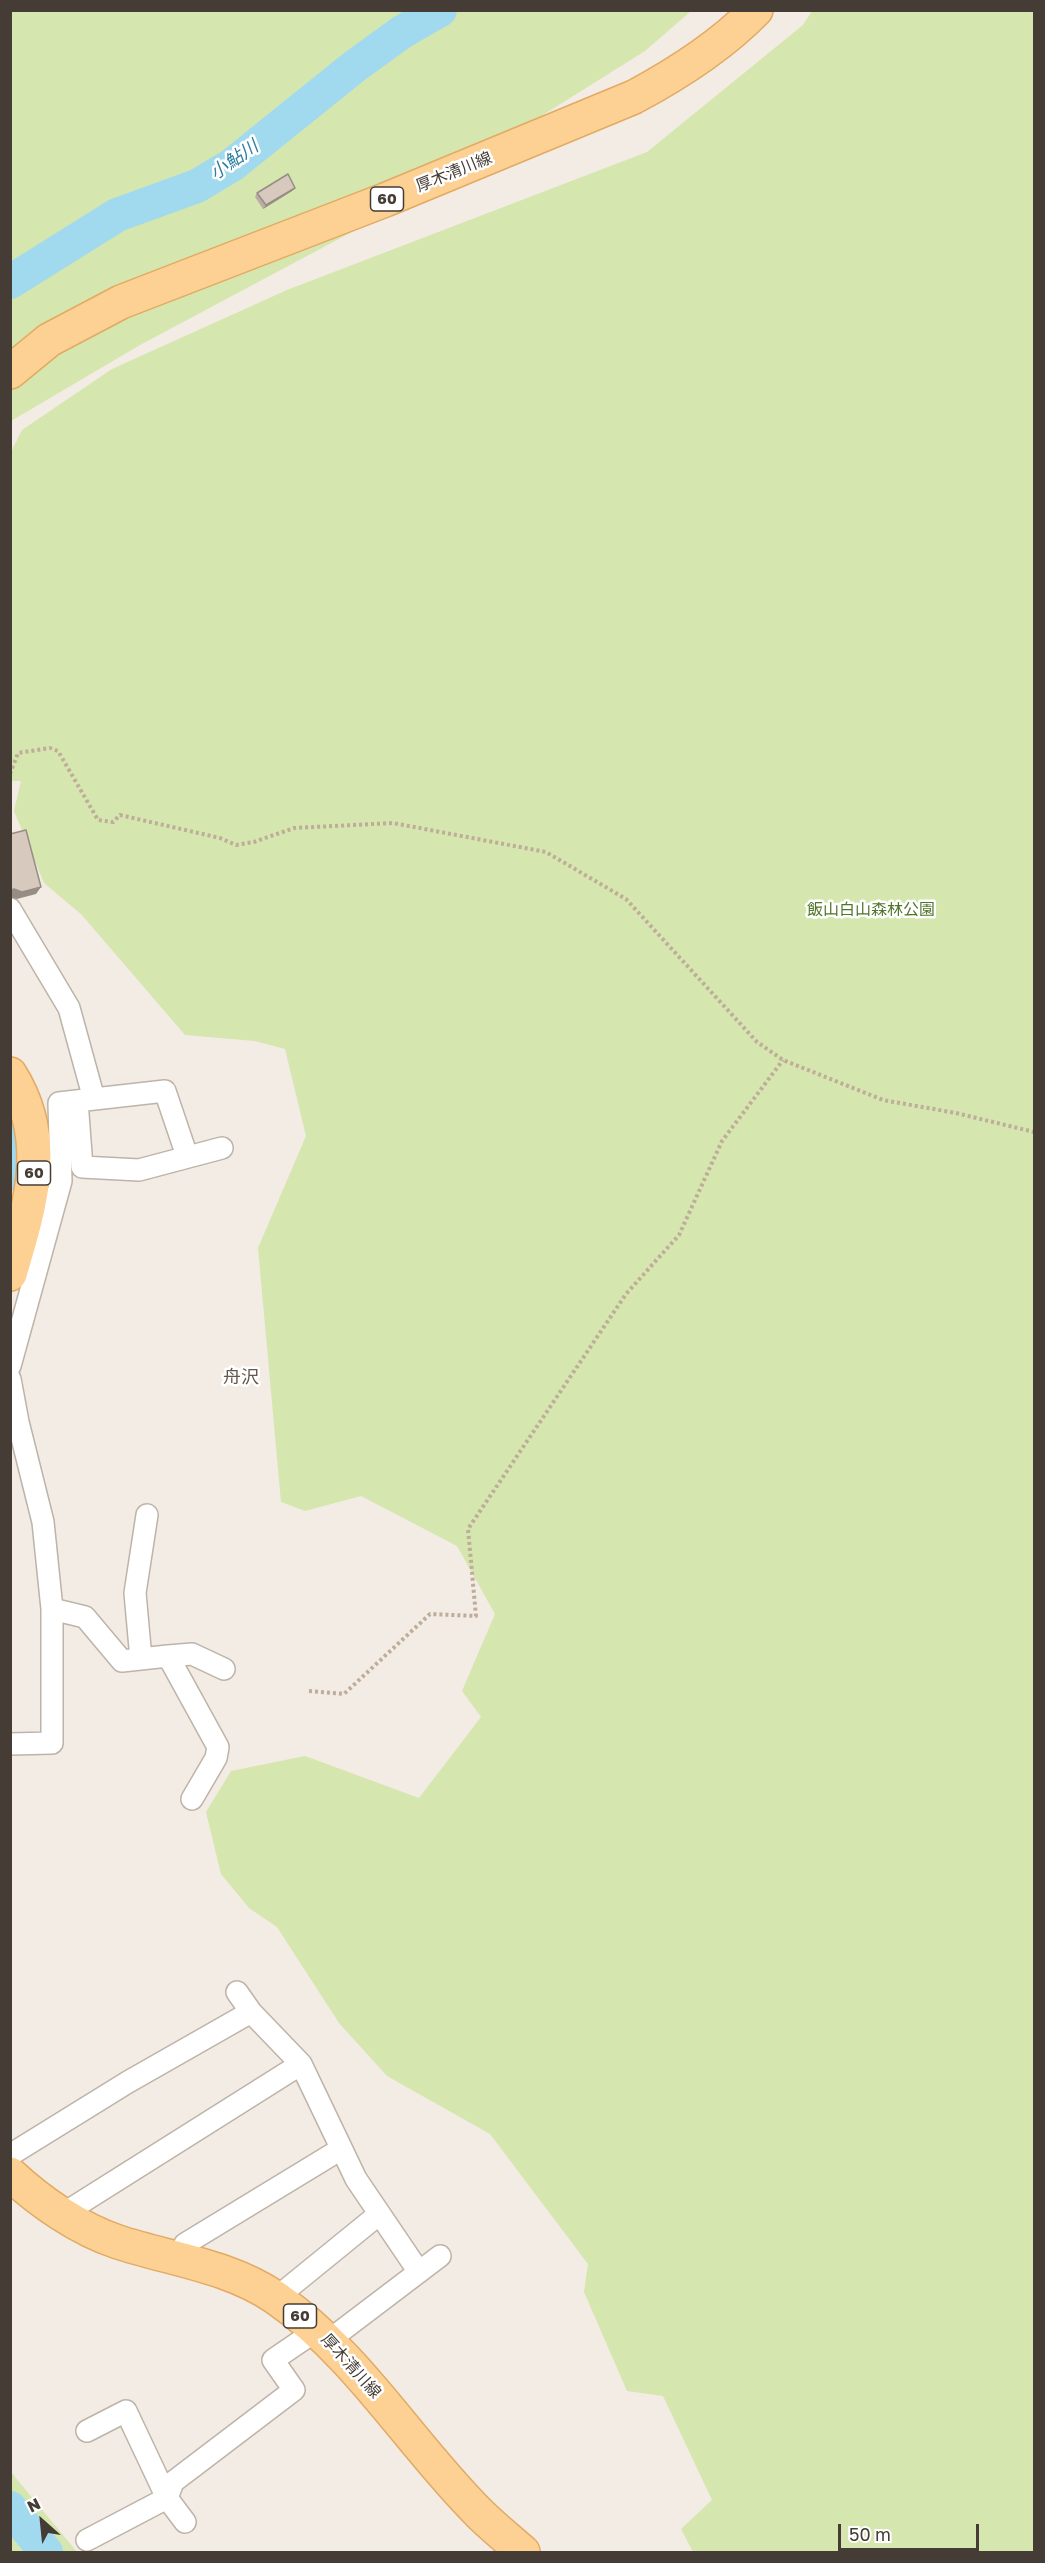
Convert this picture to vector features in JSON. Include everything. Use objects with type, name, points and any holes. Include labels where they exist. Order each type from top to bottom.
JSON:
[{"type":"main road","name":"厚木清川線","points":[[10,372],[49,340],[121,302],[385,200],[634,96],[661,82],[721,40],[756,10]]},
{"type":"main road","name":"60","points":[[10,1074],[26,1106],[32,1128],[34,1187],[40,1216],[10,1274]]},
{"type":"main road","name":"厚木清川線","points":[[10,2174],[63,2214],[115,2241],[177,2259],[255,2286],[276,2298],[323,2336],[478,2512],[523,2553]]},
{"type":"street","points":[[10,909],[69,1008],[85,1100],[82,1167],[139,1170],[222,1148]]},
{"type":"street","points":[[10,1366],[40,1216],[61,1181],[58,1102],[165,1091],[187,1156]]},
{"type":"street","points":[[10,1379],[18,1422],[43,1522],[52,1609],[52,1743],[10,1744]]},
{"type":"street","points":[[141,1659],[135,1593],[147,1515]]},
{"type":"street","points":[[52,1609],[85,1617],[122,1661],[192,1654],[224,1669]]},
{"type":"street","points":[[168,1656],[218,1747],[216,1758],[192,1799]]},
{"type":"street","points":[[237,1992],[251,2012],[301,2064],[341,2149],[378,2215],[419,2272]]},
{"type":"street","points":[[10,2155],[128,2082],[251,2012]]},
{"type":"street","points":[[63,2214],[301,2064]]},
{"type":"street","points":[[177,2259],[184,2244],[341,2149]]},
{"type":"street","points":[[276,2298],[378,2215]]},
{"type":"street","points":[[87,2540],[167,2498],[173,2482],[294,2390],[273,2360],[323,2336],[440,2256]]},
{"type":"street","points":[[87,2431],[126,2410],[167,2498],[185,2523]]},
{"type":"path","points":[[10,774],[18,753],[50,748],[58,751],[98,820],[113,822],[120,815],[220,838],[236,845],[254,842],[294,828],[393,823],[546,852],[626,899],[757,1042],[783,1060],[883,1100],[956,1113],[1035,1132]]},
{"type":"path","points":[[309,1691],[344,1694],[430,1614],[476,1616],[468,1528],[626,1294],[679,1235],[722,1141],[783,1060]]},
{"type":"green space","points":[[11,11],[691,11],[645,51],[380,217],[140,345],[11,421]]},
{"type":"green space","name":"飯山白山森林公園","points":[[812,11],[1034,11],[1034,2552],[693,2552],[681,2529],[712,2500],[663,2396],[627,2391],[584,2292],[588,2264],[490,2134],[387,2076],[339,2023],[277,1927],[249,1908],[221,1874],[206,1812],[231,1771],[305,1756],[419,1798],[481,1717],[462,1691],[495,1614],[457,1546],[361,1496],[305,1511],[281,1502],[258,1248],[306,1136],[285,1049],[255,1041],[185,1035],[81,914],[44,883],[14,811],[21,781],[11,781],[10,454],[22,430],[112,369],[287,290],[647,152],[803,25]]},
{"type":"green space","points":[[11,2472],[77,2552],[11,2552]]},
{"type":"building","points":[[288,174],[295,188],[266,205],[257,193]]},
{"type":"building","points":[[26,830],[41,887],[22,892],[14,889],[10,891],[10,834]]},
{"type":"waterway","name":"小鮎川","points":[[10,282],[117,215],[197,186],[232,165],[355,66],[402,32],[440,10]]},
{"type":"waterway","name":"小鮎川","points":[[10,1140],[13,1144],[10,1174]]},
{"type":"waterway","name":"小鮎川","points":[[10,2508],[46,2552]]},
{"type":"district","name":"舟沢","points":[[241,1377]]}]
